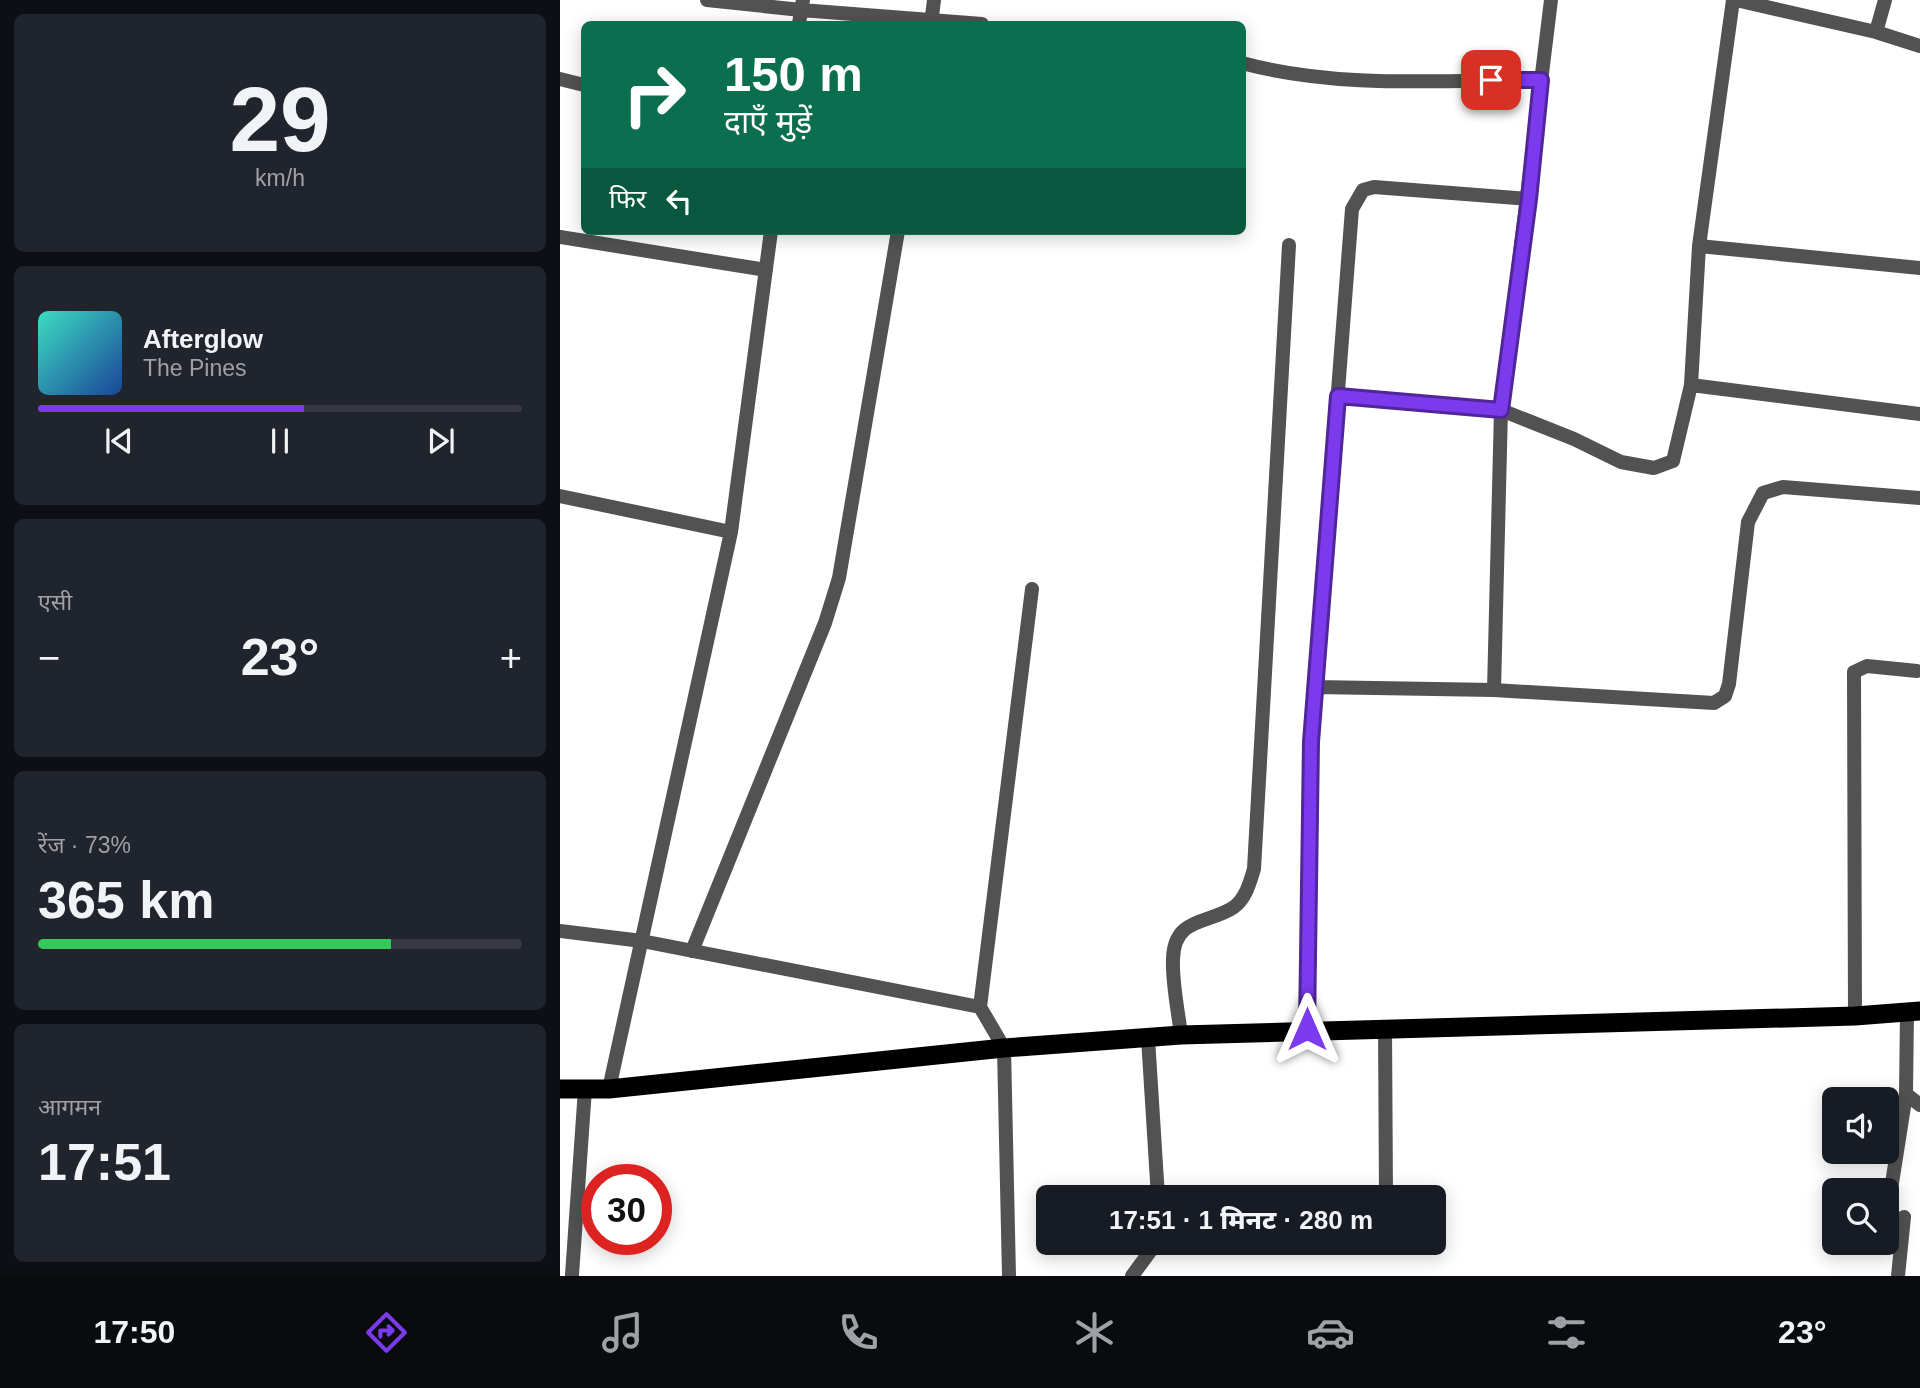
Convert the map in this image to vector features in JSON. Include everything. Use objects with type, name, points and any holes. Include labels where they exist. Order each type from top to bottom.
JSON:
[{"type":"highway","points":[[560,1089],[610,1089],[1004,1048],[1181,1035],[1307,1029],[1855,1016],[1914,1011]]},
{"type":"street","points":[[707,0],[920,21]]},
{"type":"street","points":[[932,21],[934,0]]},
{"type":"street","points":[[1494,690],[1501,410],[1529,199],[1551,0]]},
{"type":"street","points":[[1338,396],[1501,410],[1574,439],[1620,462],[1654,468],[1673,461],[1691,385],[1699,246],[1735,0],[1876,32],[1920,46]]},
{"type":"street","points":[[1876,32],[1885,0]]},
{"type":"street","points":[[1246,63],[1285,74],[1344,80],[1541,80]]},
{"type":"street","points":[[560,79],[581,84]]},
{"type":"street","points":[[1307,1029],[1307,840],[1315,687],[1352,209],[1363,190],[1374,187],[1529,199]]},
{"type":"street","points":[[610,1089],[731,532],[770,235]]},
{"type":"street","points":[[692,951],[825,623],[839,578],[897,235]]},
{"type":"street","points":[[560,237],[766,270]]},
{"type":"street","points":[[1181,1035],[1173,957],[1180,934],[1196,920],[1233,908],[1245,895],[1254,869],[1289,245]]},
{"type":"street","points":[[1699,246],[1920,268]]},
{"type":"street","points":[[1691,385],[1920,414]]},
{"type":"street","points":[[1315,687],[1494,690],[1714,703],[1725,696],[1730,684],[1748,522],[1763,493],[1783,487],[1920,498]]},
{"type":"street","points":[[560,496],[731,532]]},
{"type":"street","points":[[1009,1276],[1004,1048],[980,1007],[1032,589]]},
{"type":"street","points":[[1855,1016],[1854,672],[1867,666],[1917,671]]},
{"type":"street","points":[[560,931],[642,941],[980,1007]]},
{"type":"street","points":[[1893,1178],[1906,1094],[1914,1011]]},
{"type":"street","points":[[1385,1027],[1386,1185]]},
{"type":"street","points":[[1148,1038],[1157,1185]]},
{"type":"street","points":[[572,1275],[585,1089]]},
{"type":"street","points":[[1906,1094],[1920,1105]]},
{"type":"street","points":[[1898,1276],[1904,1217]]},
{"type":"street","points":[[1132,1276],[1147,1255]]},
{"type":"street","points":[[560,1275],[580,1276]]},
{"type":"route","points":[[1307,1029],[1307,840],[1311,742],[1338,396],[1501,410],[1529,199],[1541,80],[1491,80]]}]
